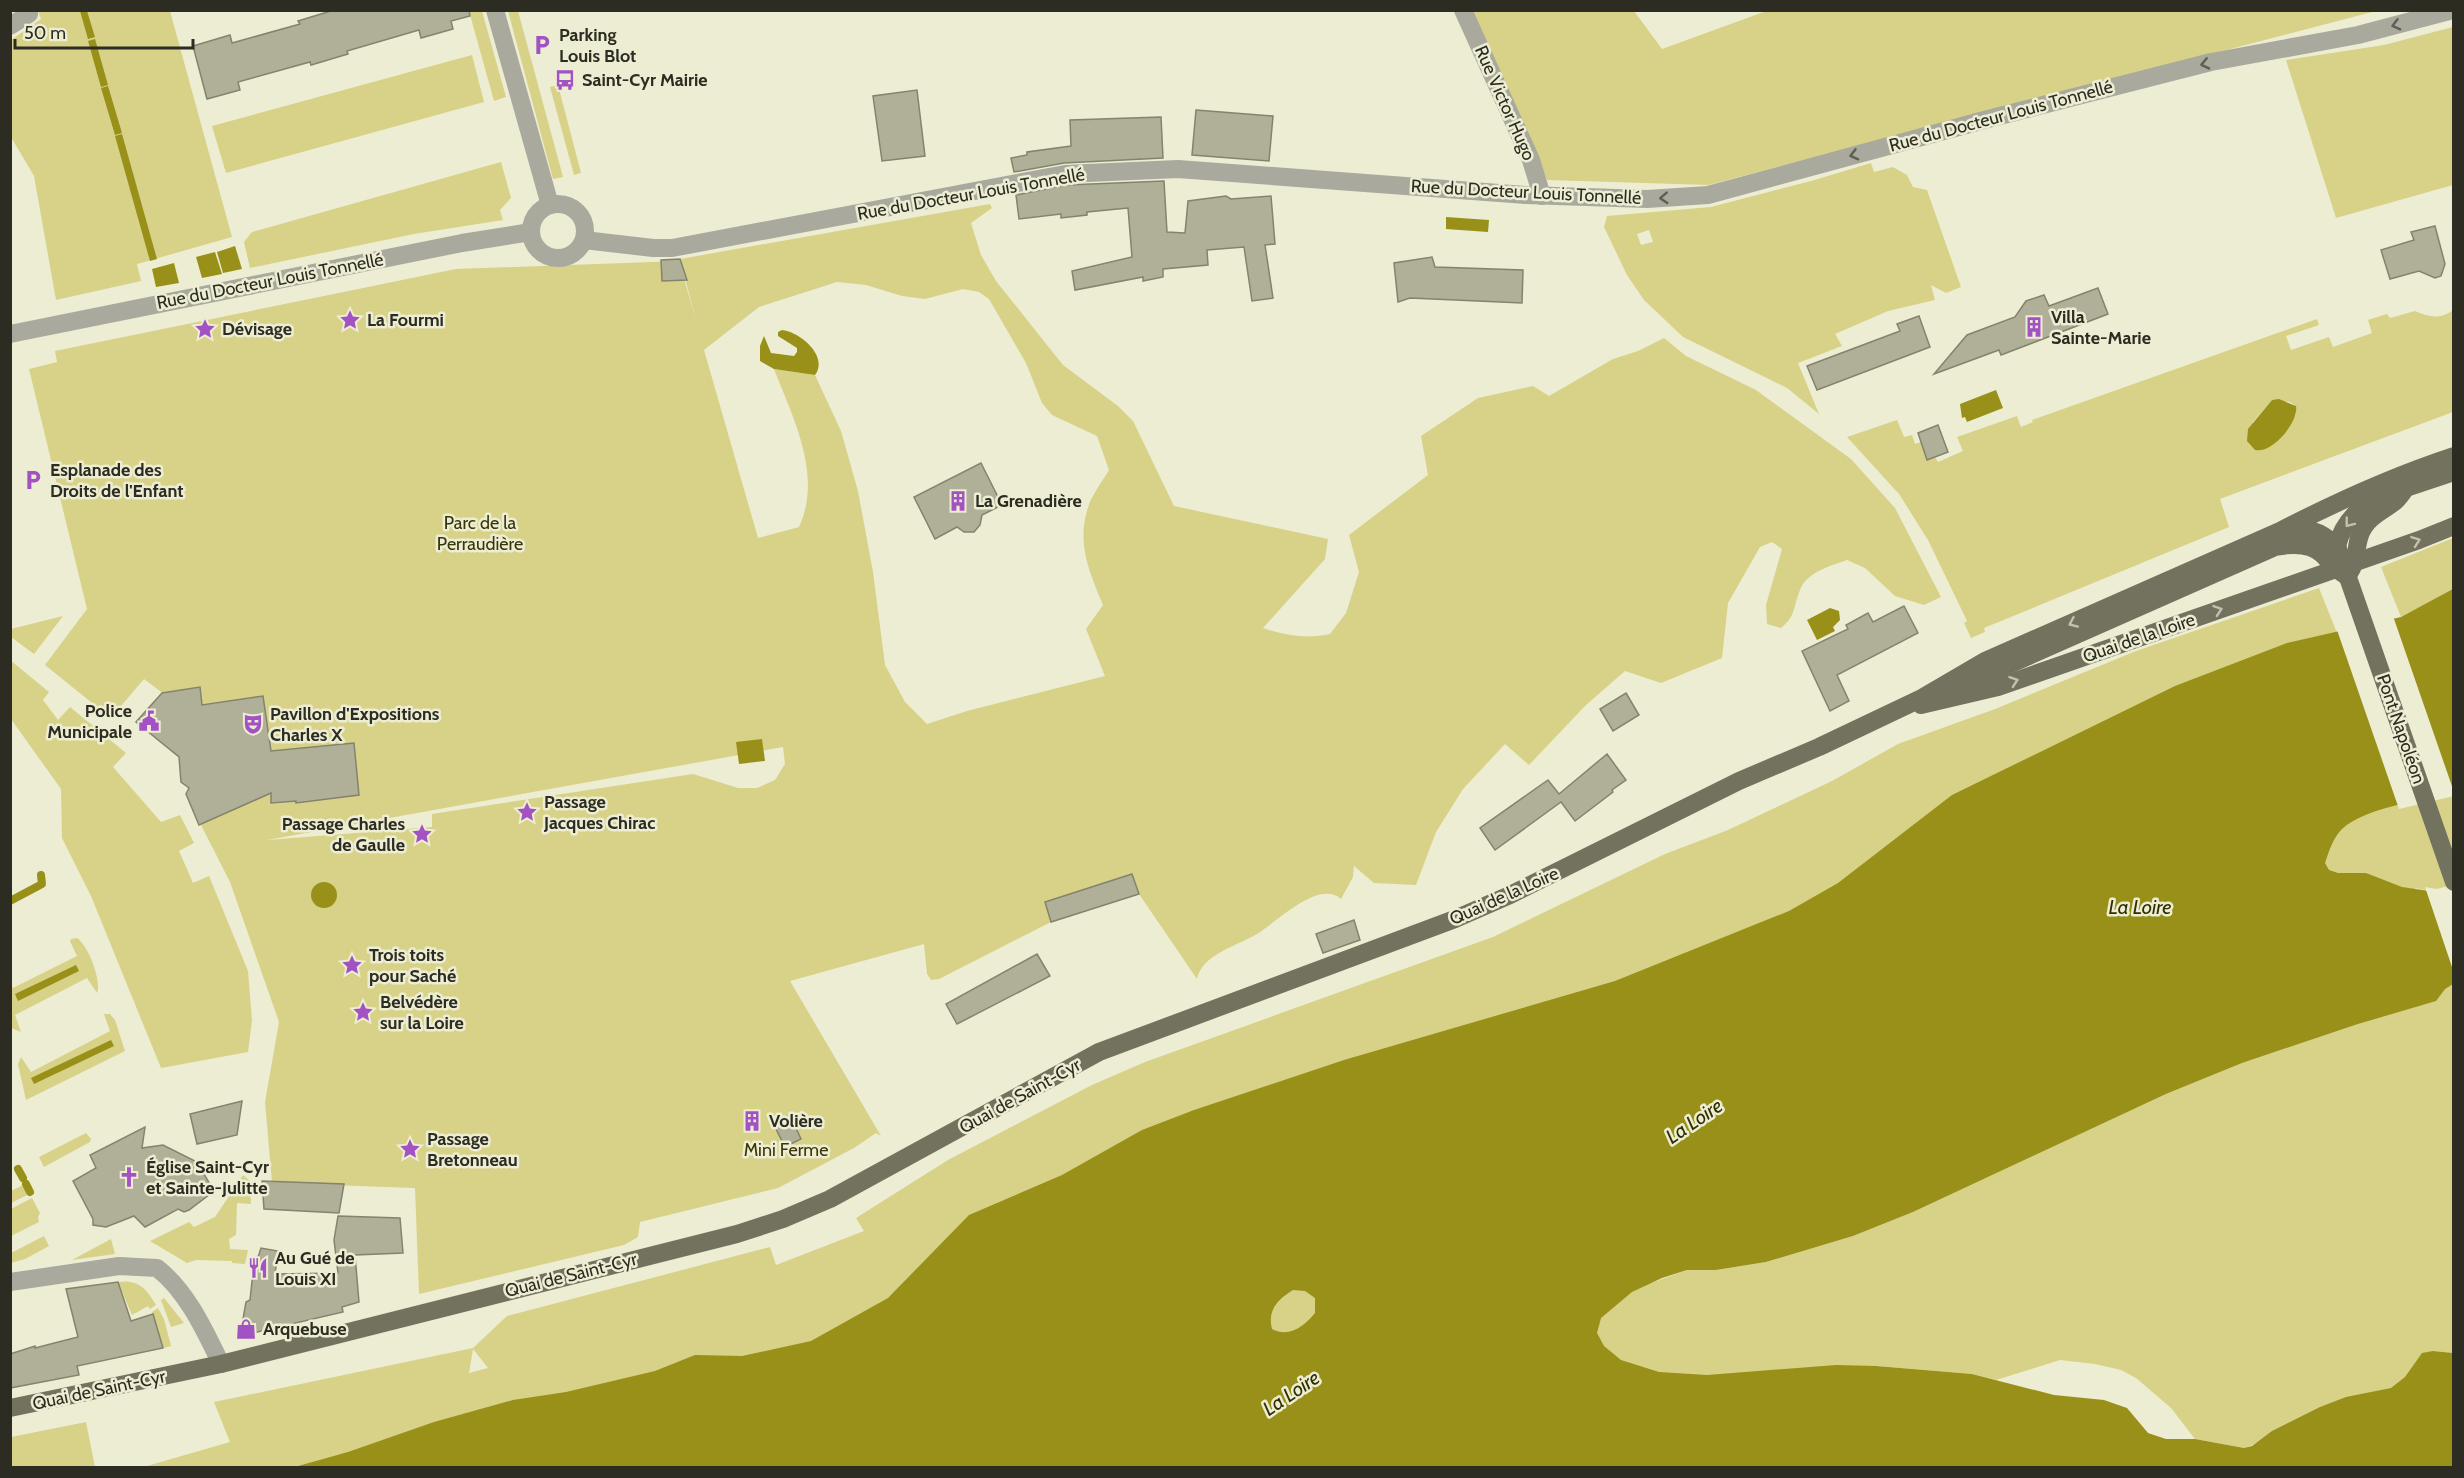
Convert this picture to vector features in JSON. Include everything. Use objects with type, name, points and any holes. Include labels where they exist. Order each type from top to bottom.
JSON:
[{"type":"main road","name":"Quai de la Loire","points":[[1099,1052],[1455,919],[1499,900],[1739,781],[1897,710],[1985,661],[2280,531],[2327,507],[2420,467],[2454,456]]},
{"type":"main road","points":[[2280,531],[2302,529],[2316,531],[2337,546],[2343,530],[2363,506],[2392,490],[2406,488],[2454,472]]},
{"type":"main road","points":[[1897,710],[1992,674],[2275,547],[2289,544],[2312,549],[2321,553],[2334,568],[2348,576],[2355,564],[2356,543],[2360,534],[2375,513],[2395,502],[2406,488]]},
{"type":"main road","name":"Quai de la Loire","points":[[1897,710],[1998,687],[2378,555],[2454,526]]},
{"type":"main road","name":"Pont Napoléon","points":[[2337,546],[2454,882]]},
{"type":"main road","name":"Quai de Saint-Cyr","points":[[10,1408],[221,1364],[737,1234],[783,1219],[830,1199],[1099,1052]]},
{"type":"street","points":[[495,10],[550,205]]},
{"type":"street","name":"Rue Victor Hugo","points":[[1463,10],[1531,160],[1542,196]]},
{"type":"street","name":"Rue du Docteur Louis Tonnellé","points":[[584,240],[672,248],[1065,174],[1178,169],[1542,196],[1647,199],[1708,195],[1988,118],[2200,65],[2358,35],[2453,10]]},
{"type":"street","points":[[10,26],[29,14]]},
{"type":"street","points":[[559,203],[577,211],[586,228],[584,240],[576,252],[568,257],[551,258],[537,248],[531,232],[536,215],[550,205],[559,203]]},
{"type":"street","name":"Rue du Docteur Louis Tonnellé","points":[[10,334],[450,245],[531,232]]},
{"type":"street","points":[[10,1282],[119,1266],[157,1268],[177,1288],[202,1325],[221,1364]]},
{"type":"green space","points":[[1769,10],[2376,11],[1708,185],[1547,180],[1468,11],[1634,11],[1662,49]]},
{"type":"green space","points":[[38,11],[170,11],[232,237],[137,264],[141,281],[56,300],[34,176],[11,137],[11,40],[41,19]]},
{"type":"green space","points":[[469,11],[482,11],[506,97],[494,101]]},
{"type":"green space","points":[[508,11],[518,11],[563,177],[553,179]]},
{"type":"green space","points":[[2453,27],[2453,185],[2336,218],[2286,60],[2384,45]]},
{"type":"green space","points":[[472,55],[484,102],[226,173],[212,126]]},
{"type":"green space","points":[[558,85],[581,173],[574,175],[550,87]]},
{"type":"green space","points":[[501,162],[511,198],[500,210],[503,220],[414,234],[250,268],[244,242],[252,232]]},
{"type":"green space","points":[[1871,163],[1874,172],[1893,167],[1907,175],[1913,187],[1927,190],[1961,287],[1946,293],[1931,285],[1935,300],[1888,311],[1835,334],[1842,346],[1798,363],[1819,414],[1787,388],[1683,337],[1644,300],[1627,275],[1604,227],[1607,216],[1711,207]],"holes":[[[1649,230],[1653,242],[1641,245],[1637,234]]]},
{"type":"green space","points":[[990,204],[992,208],[971,223],[981,255],[996,281],[1063,365],[1118,406],[1133,421],[1174,506],[1328,539],[1325,559],[1263,628],[1280,633],[1296,636],[1330,634],[1346,613],[1359,572],[1349,535],[1428,475],[1421,436],[1478,398],[1533,386],[1549,396],[1613,359],[1638,351],[1664,338],[1686,356],[1756,390],[1851,459],[1895,508],[1941,597],[1924,605],[1895,596],[1865,568],[1847,560],[1820,570],[1803,584],[1792,615],[1781,628],[1767,624],[1766,605],[1782,549],[1772,542],[1760,547],[1728,603],[1722,658],[1661,683],[1625,671],[1586,705],[1529,765],[1505,744],[1463,789],[1436,832],[1416,885],[1374,883],[1354,866],[1353,877],[1341,899],[1332,894],[1321,894],[1309,898],[1257,934],[1213,957],[1200,970],[1197,979],[1139,894],[1132,874],[1045,902],[1051,922],[939,979],[931,980],[927,974],[924,944],[790,981],[881,1136],[876,1133],[854,1148],[778,1188],[640,1222],[638,1237],[624,1245],[419,1294],[415,1188],[272,1183],[265,1102],[279,1022],[230,882],[202,827],[164,694],[144,679],[115,713],[111,710],[107,715],[45,665],[87,609],[29,369],[57,362],[55,351],[456,269],[679,261],[696,321],[680,259]],"holes":[[[837,282],[866,285],[902,296],[925,299],[963,289],[979,292],[989,299],[1026,363],[1042,403],[1052,415],[1097,436],[1109,470],[1093,495],[1084,524],[1083,536],[1086,559],[1103,605],[1086,629],[1105,676],[967,711],[927,724],[905,702],[885,665],[873,572],[858,491],[841,431],[815,375],[774,369],[803,447],[808,487],[806,507],[799,527],[758,538],[704,350],[759,307]],[[783,747],[785,764],[775,780],[757,788],[738,788],[693,774],[432,814],[432,827],[267,840]]]},
{"type":"green space","points":[[2453,310],[2453,412],[2220,499],[2229,527],[1984,628],[1985,632],[1971,638],[1964,623],[1967,621],[1928,540],[1899,494],[1847,437],[1897,420],[1904,437],[1912,435],[1915,444],[1921,442],[1927,460],[1935,457],[1938,462],[1963,451],[1957,437],[2017,416],[2021,427],[2033,422],[2032,420],[2317,319],[2319,325],[2286,336],[2291,350],[2329,337],[2333,347],[2372,333],[2368,320],[2387,314],[2390,318],[2415,311],[2434,317]],"holes":[[[2272,400],[2290,402],[2296,406],[2296,415],[2252,423]]]},
{"type":"green space","points":[[2453,538],[2453,727],[2418,608],[2401,617],[2381,567]]},
{"type":"green space","name":"La Loire","points":[[2319,588],[2337,633],[2310,638],[2453,793],[2453,888],[2436,892],[2415,888],[2453,981],[2453,1353],[2433,1351],[2453,1467],[2291,1422],[2255,1444],[2244,1448],[2195,1439],[2171,1408],[2136,1378],[2121,1370],[2060,1360],[1996,1380],[1972,1374],[1876,1366],[1800,1368],[2182,1467],[140,1468],[230,1442],[214,1402],[473,1348],[507,1316],[770,1247],[776,1265],[864,1231],[856,1218],[948,1160],[1092,1085],[1145,1062],[1493,937],[1665,854],[1728,830],[1832,781],[1898,744],[1995,709],[2136,651]],"holes":[[[2445,988],[2358,1024],[2242,1063],[2166,1094],[1913,1212],[1853,1236],[1766,1262],[1716,1270],[1687,1270],[1651,1283],[1653,1280]],[[473,1349],[488,1368],[469,1373]]]},
{"type":"green space","points":[[63,616],[34,654],[11,637],[11,629]]},
{"type":"green space","points":[[10,660],[49,692],[43,700],[58,720],[70,707],[126,753],[113,767],[161,822],[180,815],[194,843],[179,851],[193,883],[209,876],[248,971],[252,1020],[248,1052],[161,1068],[91,896],[62,838],[61,789],[11,719]]},
{"type":"green space","points":[[77,938],[93,964],[98,980],[97,993],[87,978],[15,1015],[21,1032],[11,1028],[10,984],[13,988],[77,956],[70,941]]},
{"type":"green space","points":[[104,1014],[110,1014],[115,1020],[125,1051],[26,1100],[18,1064],[21,1057],[31,1072],[110,1031]]},
{"type":"green space","points":[[86,1133],[91,1139],[90,1142],[44,1167],[39,1157]]},
{"type":"green space","points":[[243,1175],[250,1181],[251,1204],[237,1203],[236,1235],[229,1239],[230,1249],[248,1250],[245,1264],[232,1263],[232,1261],[196,1260],[187,1263],[150,1241],[189,1222],[194,1227],[215,1217]]},
{"type":"green space","points":[[25,1184],[29,1194],[11,1203],[11,1191]]},
{"type":"green space","points":[[32,1198],[40,1213],[39,1222],[11,1236],[11,1209]]},
{"type":"green space","points":[[44,1236],[49,1246],[25,1259],[11,1263],[11,1253]]},
{"type":"green space","points":[[111,1239],[115,1254],[72,1260]]},
{"type":"green space","points":[[118,1282],[131,1282],[141,1286],[156,1305],[150,1309],[148,1306],[132,1315]]},
{"type":"green space","points":[[164,1298],[184,1323],[171,1327],[161,1300]]},
{"type":"green space","points":[[158,1308],[164,1319],[171,1346],[163,1348],[152,1312]]},
{"type":"green space","points":[[86,1422],[95,1467],[11,1467],[11,1437]]},
{"type":"water","points":[[80,11],[87,11],[95,37],[88,39]]},
{"type":"water","points":[[95,39],[108,85],[101,87],[88,41]]},
{"type":"water","points":[[108,86],[122,133],[115,135],[101,88]]},
{"type":"water","points":[[122,134],[157,259],[150,261],[115,136]]},
{"type":"water","points":[[1446,217],[1489,220],[1488,232],[1446,229]]},
{"type":"water","points":[[235,246],[242,269],[223,273],[217,252]]},
{"type":"water","points":[[215,252],[222,274],[202,278],[196,257]]},
{"type":"water","points":[[174,263],[179,283],[156,287],[152,269]]},
{"type":"water","points":[[782,330],[797,335],[810,346],[818,360],[815,375],[774,369],[760,361],[760,346],[764,336],[771,353],[794,356],[797,352],[797,348],[778,336],[778,332]]},
{"type":"water","points":[[1996,390],[2003,408],[1967,422],[1965,417],[1962,418],[1960,404]]},
{"type":"water","points":[[2279,399],[2296,406],[2293,420],[2283,436],[2276,442],[2262,450],[2255,450],[2247,441],[2248,429],[2272,400]]},
{"type":"water","name":"La Loire","points":[[2453,589],[2453,793],[2379,810],[2352,821],[2336,836],[2325,863],[2329,870],[2338,873],[2366,873],[2402,887],[2436,892],[2453,888],[2453,984],[2445,989],[2436,1001],[2358,1024],[2242,1063],[2166,1094],[1913,1212],[1853,1236],[1766,1262],[1716,1270],[1687,1270],[1662,1278],[1632,1292],[1601,1318],[1597,1333],[1604,1346],[1621,1360],[1659,1372],[1707,1375],[1836,1365],[1972,1374],[2054,1395],[2104,1400],[2127,1408],[2148,1433],[2166,1439],[2195,1439],[2244,1448],[2252,1446],[2272,1431],[2320,1407],[2346,1397],[2391,1388],[2405,1377],[2422,1353],[2433,1351],[2453,1353],[2453,1467],[291,1468],[348,1452],[434,1422],[513,1400],[566,1392],[655,1371],[695,1355],[742,1356],[811,1341],[888,1298],[969,1215],[1062,1175],[1142,1130],[1194,1110],[1344,1060],[1615,981],[1789,911],[1838,883],[1952,795],[2175,686],[2287,643],[2401,617]],"holes":[[[1293,1290],[1305,1291],[1315,1298],[1315,1313],[1301,1326],[1291,1331],[1272,1329],[1272,1311],[1278,1301]]]},
{"type":"water","points":[[1830,608],[1839,611],[1840,620],[1833,627],[1835,631],[1817,640],[1807,620]]},
{"type":"water","points":[[762,739],[765,761],[739,764],[736,742]]},
{"type":"water","points":[[324,882],[333,886],[337,895],[333,904],[324,908],[315,904],[311,895],[315,886]]},
{"type":"water","points":[[76,965],[79,971],[18,1001],[15,994]]},
{"type":"water","points":[[111,1040],[114,1046],[34,1084],[31,1078]]},
{"type":"pier","points":[[2393,616],[2454,792],[2454,796],[2399,809],[2337,630]]},
{"type":"pier","points":[[2454,885],[2453,970],[2425,887],[2436,889]]},
{"type":"building","points":[[334,10],[469,10],[470,16],[451,21],[453,29],[421,38],[419,30],[347,51],[348,54],[311,65],[310,62],[238,82],[240,90],[207,99],[193,46],[230,35],[232,43],[300,24],[298,21]]},
{"type":"building","points":[[917,90],[925,156],[882,161],[873,96]]},
{"type":"building","points":[[1196,110],[1273,116],[1269,161],[1192,155]]},
{"type":"building","points":[[1161,117],[1163,158],[1064,163],[1014,172],[1011,158],[1027,155],[1027,152],[1071,146],[1070,120]]},
{"type":"building","points":[[1164,181],[1167,232],[1185,233],[1188,201],[1226,196],[1231,199],[1271,196],[1275,244],[1265,245],[1273,298],[1252,301],[1244,247],[1207,250],[1208,265],[1163,269],[1163,277],[1143,281],[1143,277],[1075,290],[1072,271],[1132,257],[1128,208],[1087,212],[1087,215],[1061,218],[1061,214],[1019,219],[1016,195],[1066,185]]},
{"type":"building","points":[[2435,226],[2445,264],[2441,276],[2435,278],[2419,271],[2390,279],[2381,250],[2414,240],[2411,232]]},
{"type":"building","points":[[1432,257],[1435,267],[1523,270],[1522,303],[1410,298],[1398,302],[1394,263]]},
{"type":"building","points":[[680,259],[687,280],[662,281],[661,260]]},
{"type":"building","name":"Villa Sainte-Marie","points":[[2098,288],[2108,314],[2001,355],[1999,350],[1934,374],[1967,335],[2015,317],[2026,301],[2044,295],[2049,306]]},
{"type":"building","points":[[1919,316],[1930,347],[1817,390],[1807,366],[1900,331],[1897,324]]},
{"type":"building","points":[[1938,425],[1948,452],[1927,460],[1918,433]]},
{"type":"building","name":"La Grenadière","points":[[981,463],[1002,505],[982,515],[980,525],[974,532],[964,532],[957,527],[935,539],[914,497]]},
{"type":"building","points":[[1904,606],[1918,633],[1837,675],[1849,701],[1830,711],[1802,651],[1848,629],[1846,625],[1868,613],[1873,622]]},
{"type":"building","points":[[200,687],[202,705],[263,696],[271,751],[354,743],[359,795],[296,803],[296,801],[271,803],[271,793],[199,825],[186,794],[189,788],[181,782],[179,757],[136,722],[162,693]]},
{"type":"building","points":[[1626,693],[1639,715],[1613,731],[1600,709]]},
{"type":"building","points":[[1607,754],[1626,780],[1612,790],[1613,792],[1575,821],[1561,802],[1495,850],[1480,828],[1548,780],[1559,794]]},
{"type":"building","points":[[1132,874],[1139,894],[1051,922],[1045,902]]},
{"type":"building","points":[[1354,920],[1360,940],[1323,953],[1316,934]]},
{"type":"building","points":[[1037,954],[1050,976],[957,1024],[946,1004]]},
{"type":"building","points":[[242,1101],[237,1135],[197,1144],[190,1114]]},
{"type":"building","points":[[790,1115],[801,1139],[785,1147],[774,1125]]},
{"type":"building","name":"Église Saint-Cyr et Sainte-Julitte","points":[[145,1127],[142,1148],[163,1145],[197,1162],[214,1191],[189,1210],[184,1212],[178,1209],[145,1227],[134,1216],[106,1227],[93,1225],[93,1219],[73,1181],[96,1168],[90,1155]]},
{"type":"building","points":[[262,1181],[344,1184],[339,1213],[264,1209]]},
{"type":"building","points":[[338,1216],[400,1218],[403,1253],[355,1255],[359,1302],[342,1307],[343,1312],[240,1336],[246,1302],[250,1300],[253,1272],[261,1248],[278,1251],[275,1274],[338,1273],[334,1240]]},
{"type":"building","points":[[118,1282],[131,1321],[153,1314],[163,1348],[77,1366],[79,1375],[10,1388],[10,1354],[78,1337],[66,1289]]},
{"type":"waterway","points":[[10,901],[42,884],[41,875]]},
{"type":"waterway","points":[[18,1169],[23,1178]]},
{"type":"waterway","points":[[26,1184],[30,1192]]},
{"type":"place","name":"Parking Louis Blot","points":[[542,45]]},
{"type":"place","name":"Saint-Cyr Mairie","points":[[565,80]]},
{"type":"place","name":"La Fourmi","points":[[350,320]]},
{"type":"place","name":"Villa Sainte-Marie","points":[[2034,327]]},
{"type":"place","name":"Dévisage","points":[[205,329]]},
{"type":"place","name":"Esplanade des Droits de l'Enfant","points":[[33,480]]},
{"type":"place","name":"La Grenadière","points":[[958,501]]},
{"type":"place","name":"Police Municipale","points":[[149,721]]},
{"type":"place","name":"Pavillon d'Expositions Charles X","points":[[253,724]]},
{"type":"place","name":"Passage Jacques Chirac","points":[[527,812]]},
{"type":"place","name":"Passage Charles de Gaulle","points":[[422,834]]},
{"type":"place","name":"Trois toits pour Saché","points":[[352,965]]},
{"type":"place","name":"Belvédère sur la Loire","points":[[363,1012]]},
{"type":"place","name":"Volière","points":[[752,1121]]},
{"type":"place","name":"Passage Bretonneau","points":[[410,1149]]},
{"type":"place","name":"Église Saint-Cyr et Sainte-Julitte","points":[[129,1177]]},
{"type":"place","name":"Au Gué de Louis XI","points":[[258,1268]]},
{"type":"place","name":"Arquebuse","points":[[246,1329]]},
{"type":"park label","name":"Parc de la Perraudière","points":[[480,533]]},
{"type":"park label","name":"Mini Ferme","points":[[786,1150]]}]
